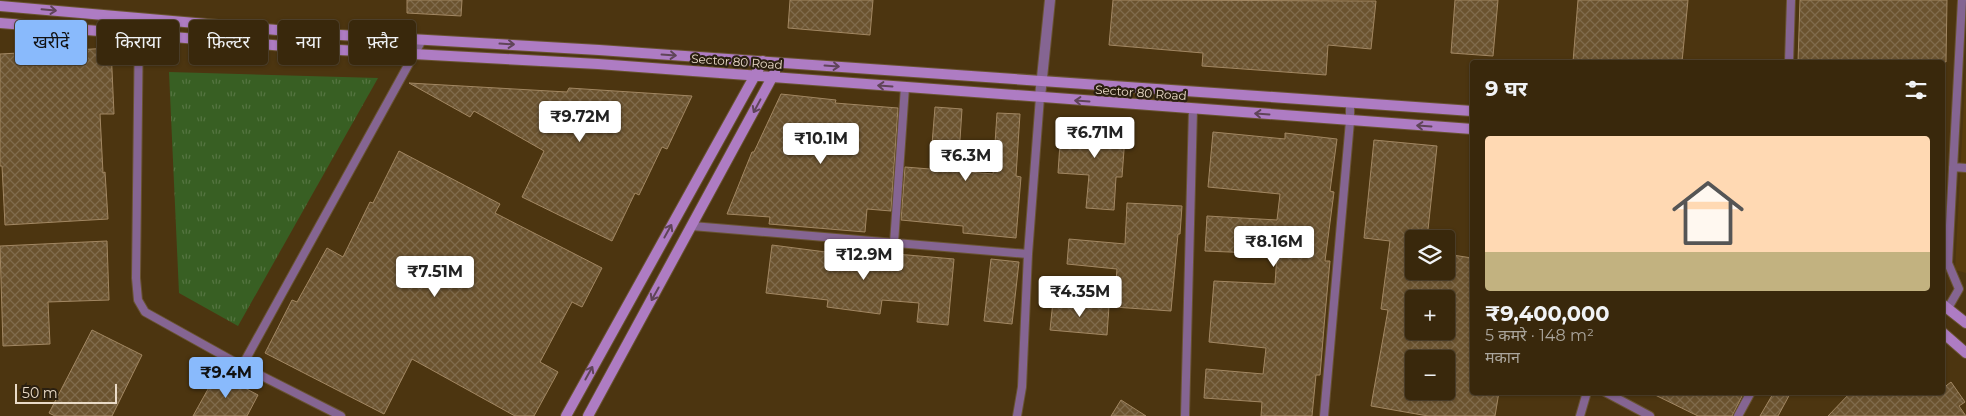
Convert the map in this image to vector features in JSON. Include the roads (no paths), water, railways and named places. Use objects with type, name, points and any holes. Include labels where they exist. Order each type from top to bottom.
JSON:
[{"type":"street","points":[[1040,97],[1050,0]]},
{"type":"street","name":"Sector 80 Road","points":[[0,6],[323,34],[780,62],[1470,111]]},
{"type":"street","name":"Sector 80 Road","points":[[0,23],[97,31]]},
{"type":"street","name":"Sector 80 Road","points":[[179,38],[349,51]]},
{"type":"street","name":"Sector 80 Road","points":[[416,54],[773,77],[1470,129]]},
{"type":"street","points":[[566,416],[763,61]]},
{"type":"street","points":[[588,416],[780,62]]},
{"type":"street","points":[[1945,306],[1966,323]]},
{"type":"street","points":[[1945,335],[1966,353]]},
{"type":"lane","points":[[1789,60],[1791,0]]},
{"type":"lane","points":[[1945,306],[1963,290],[1948,263],[1963,29],[1962,0]]},
{"type":"lane","points":[[416,52],[422,40]]},
{"type":"lane","points":[[139,65],[136,278],[138,300],[145,312],[242,366],[341,416]]},
{"type":"lane","points":[[242,366],[409,65]]},
{"type":"lane","points":[[894,243],[905,87]]},
{"type":"lane","points":[[1017,416],[1022,387],[1028,254],[1040,97]]},
{"type":"lane","points":[[1324,416],[1350,121],[1350,102]]},
{"type":"lane","points":[[1185,416],[1192,109]]},
{"type":"lane","points":[[1953,167],[1966,168]]},
{"type":"lane","points":[[692,226],[1028,254]]},
{"type":"lane","points":[[1580,416],[1586,395]]},
{"type":"lane","points":[[1611,395],[1650,416]]},
{"type":"lane","points":[[1738,416],[1749,395]]}]
